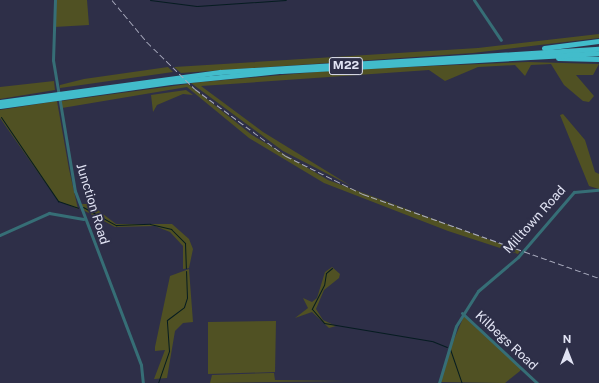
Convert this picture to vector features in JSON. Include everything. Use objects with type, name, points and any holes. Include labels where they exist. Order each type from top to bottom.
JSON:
[{"type":"highway","points":[[472,55],[599,41]]},
{"type":"highway","name":"M22","points":[[0,102],[194,77],[472,55],[599,48]]},
{"type":"highway","name":"M22","points":[[194,77],[599,53]]},
{"type":"highway","points":[[497,58],[599,60]]},
{"type":"highway","name":"M22","points":[[0,106],[51,96]]},
{"type":"street","name":"Junction Road","points":[[55,0],[54,65],[70,168],[83,219],[141,365],[143,383]]},
{"type":"street","points":[[474,0],[501,40]]},
{"type":"street","name":"Milltown Road","points":[[439,383],[462,313],[484,283],[518,257],[574,192],[599,190]]},
{"type":"street","points":[[0,235],[49,213],[83,219]]},
{"type":"street","name":"Kilbegs Road","points":[[462,313],[537,383]]},
{"type":"shaded area","points":[[56,0],[87,0],[89,25],[54,27]]},
{"type":"shaded area","points":[[599,34],[599,38],[473,53],[181,73],[174,67],[478,48]]},
{"type":"shaded area","points":[[528,62],[599,64],[593,75],[576,75],[594,96],[589,102],[583,101],[564,85],[551,64],[531,65],[525,76],[515,65],[478,67],[445,81],[429,70],[201,86],[263,132],[351,186],[283,151],[191,83],[339,70]]},
{"type":"shaded area","points":[[168,67],[173,72],[60,88],[60,85],[84,79]]},
{"type":"shaded area","points":[[54,81],[55,90],[0,99],[0,87]]},
{"type":"shaded area","points":[[188,84],[252,135],[328,180],[520,251],[518,254],[448,231],[324,183],[249,138],[187,87],[62,108],[62,101]]},
{"type":"shaded area","points":[[186,90],[193,95],[183,94],[157,105],[153,112],[151,95]]},
{"type":"shaded area","points":[[57,101],[78,209],[58,201],[0,118],[0,110]]},
{"type":"shaded area","points":[[563,114],[585,140],[595,172],[599,174],[599,189],[589,186],[560,115]]},
{"type":"shaded area","points":[[81,204],[90,204],[116,224],[172,224],[189,239],[193,249],[189,268],[183,269],[183,246],[170,232],[155,226],[115,227],[83,210]]},
{"type":"shaded area","points":[[332,267],[340,274],[339,278],[324,290],[316,309],[323,320],[336,326],[329,328],[312,312],[295,318],[308,308],[303,298],[312,302],[317,298],[325,272]]},
{"type":"shaded area","points":[[189,269],[193,322],[183,323],[175,331],[167,378],[154,379],[165,350],[155,351],[155,347],[170,276]]},
{"type":"shaded area","points":[[464,316],[521,369],[505,383],[441,382],[446,358]]},
{"type":"shaded area","points":[[276,321],[275,372],[208,374],[208,322]]},
{"type":"shaded area","points":[[274,373],[275,380],[346,381],[210,383],[212,375]]},
{"type":"waterway","points":[[150,0],[197,6],[286,0]]},
{"type":"waterway","points":[[1,117],[58,201],[78,208]]},
{"type":"waterway","points":[[83,207],[116,225],[150,224],[171,229],[185,243],[186,268]]},
{"type":"waterway","points":[[332,268],[326,273],[324,285],[312,309],[324,323],[432,341],[447,347]]},
{"type":"waterway","points":[[158,383],[169,351],[167,320],[184,307],[187,298],[186,271]]},
{"type":"waterway","points":[[450,349],[462,383]]},
{"type":"railway","points":[[112,0],[147,42],[195,89],[286,156],[363,194],[599,278]]}]
